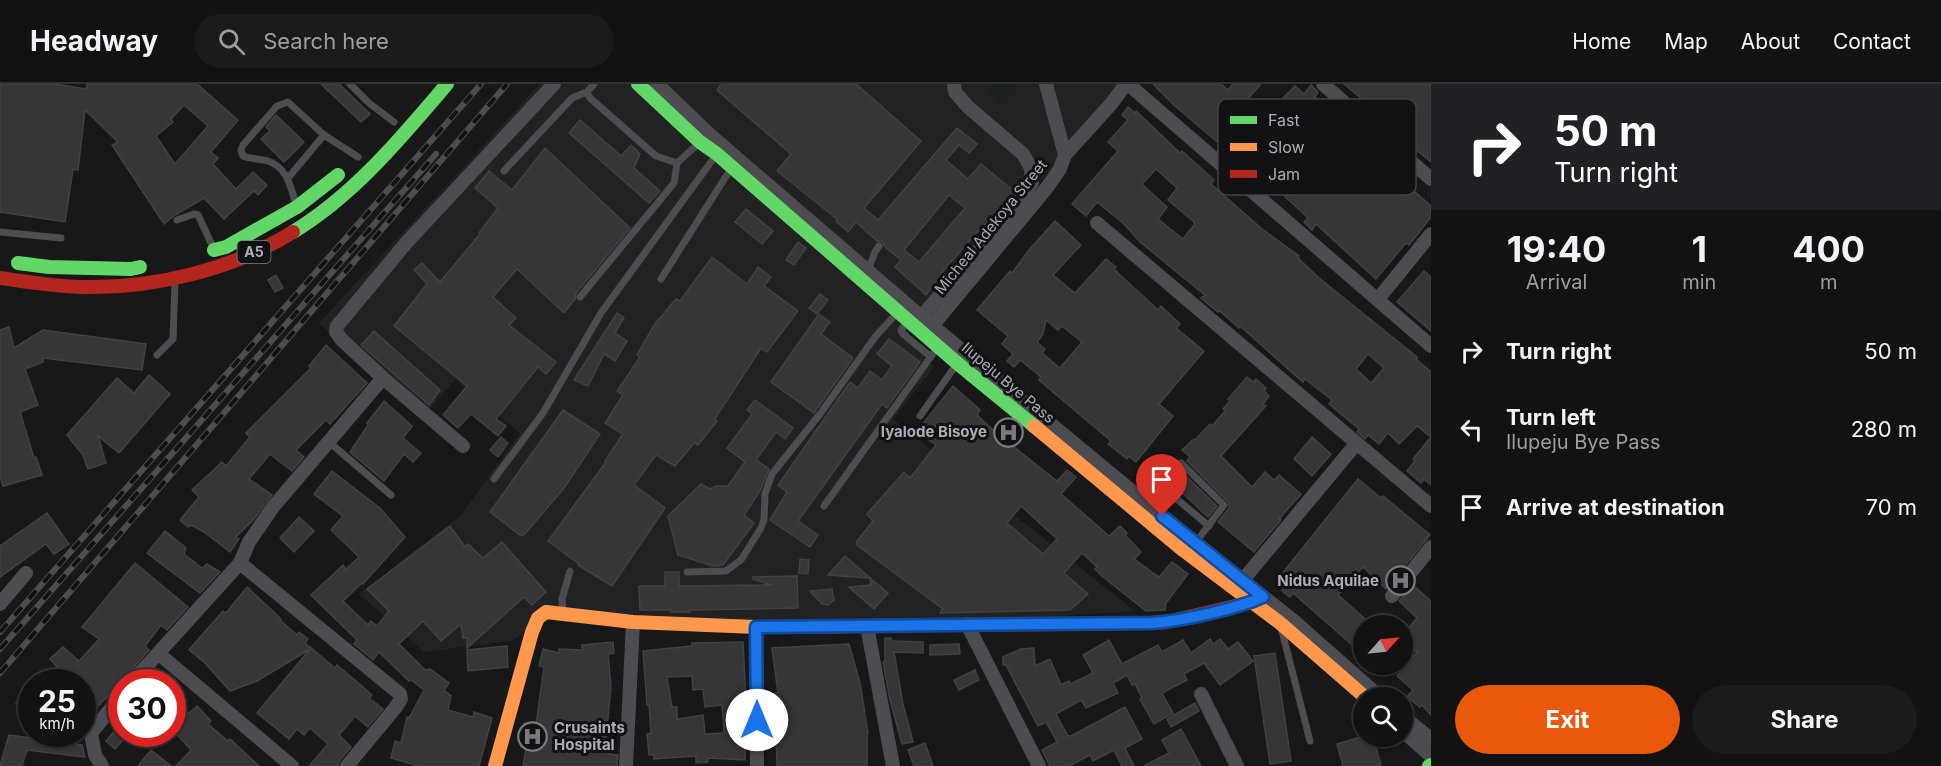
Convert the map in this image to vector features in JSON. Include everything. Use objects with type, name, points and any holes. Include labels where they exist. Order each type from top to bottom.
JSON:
[{"type":"main road","name":"A5","points":[[0,279],[91,287],[175,278],[258,251],[301,228],[360,178],[447,84]]},
{"type":"main road","name":"Ilupeju Bye Pass","points":[[638,84],[700,142],[717,154],[898,311],[921,325],[937,353],[957,363],[1183,550],[1257,599],[1280,623],[1353,687]]},
{"type":"main road","points":[[383,133],[397,118]]},
{"type":"main road","name":"A5","points":[[209,251],[226,247],[297,207],[333,180],[364,152]]},
{"type":"main road","points":[[0,261],[49,267],[131,268],[153,264]]},
{"type":"main road","points":[[495,766],[535,625],[538,618],[546,612],[633,622],[756,627],[1152,623],[1167,622],[1257,599]]},
{"type":"street","points":[[463,446],[341,339],[336,332],[337,326],[407,242],[554,84]]},
{"type":"street","name":"Ilupeju Bye Pass","points":[[657,84],[709,134],[868,270],[921,325],[1196,542],[1242,581],[1257,599],[1367,687]]},
{"type":"street","name":"Micheal Adekoya Street","points":[[921,325],[1032,183],[1031,168],[1023,154],[968,106],[955,92],[954,84]]},
{"type":"street","points":[[1046,84],[1065,154]]},
{"type":"street","points":[[1127,84],[1218,162]]},
{"type":"street","name":"Micheal Adekoya Street","points":[[921,325],[1045,190],[1060,169],[1065,154],[1127,84]]},
{"type":"street","points":[[1323,84],[1340,99]]},
{"type":"street","points":[[1416,166],[1431,179]]},
{"type":"street","points":[[1257,195],[1431,346]]},
{"type":"street","points":[[1097,223],[1431,506]]},
{"type":"street","points":[[1378,299],[1431,234]]},
{"type":"street","points":[[145,669],[240,563],[249,542],[273,507],[383,378]]},
{"type":"street","points":[[1242,581],[1356,444]]},
{"type":"street","points":[[1392,596],[1431,547]]},
{"type":"street","points":[[240,563],[400,694],[401,699],[396,707],[347,766]]},
{"type":"street","points":[[0,604],[26,573]]},
{"type":"street","points":[[626,766],[633,622]]},
{"type":"street","points":[[967,624],[1039,766]]},
{"type":"street","points":[[867,626],[893,766]]},
{"type":"street","points":[[756,627],[757,766]]},
{"type":"street","points":[[159,654],[292,766]]},
{"type":"street","points":[[1201,694],[1237,766]]},
{"type":"street","points":[[102,766],[95,755],[92,733],[108,713]]},
{"type":"street","points":[[1413,725],[1431,739]]},
{"type":"street","points":[[1413,740],[1431,756]]},
{"type":"lane","points":[[504,171],[572,98],[587,92],[594,84]]},
{"type":"lane","points":[[351,85],[369,103],[397,118]]},
{"type":"lane","points":[[587,92],[590,98],[656,156],[677,163]]},
{"type":"lane","points":[[297,207],[288,178],[281,169],[270,162],[243,156],[241,150],[277,106],[288,102],[324,135],[364,152]]},
{"type":"lane","points":[[288,178],[324,135]]},
{"type":"lane","points":[[580,297],[674,183],[677,163],[700,142]]},
{"type":"lane","points":[[494,479],[543,413],[601,314],[717,154]]},
{"type":"lane","points":[[661,279],[732,168]]},
{"type":"lane","points":[[177,220],[194,214],[198,215],[209,251]]},
{"type":"lane","points":[[0,232],[61,238]]},
{"type":"lane","points":[[868,270],[879,246]]},
{"type":"lane","points":[[157,355],[173,339],[175,278]]},
{"type":"lane","points":[[687,572],[726,571],[741,560],[761,528],[764,519],[765,494],[772,474],[820,414],[875,337],[898,311]]},
{"type":"lane","points":[[824,506],[937,353],[902,333],[901,330],[908,321],[921,325]]},
{"type":"lane","points":[[920,417],[957,363]]},
{"type":"lane","points":[[329,442],[391,495]]},
{"type":"lane","points":[[1146,503],[1181,463],[1224,505],[1196,542]]},
{"type":"lane","points":[[1160,485],[1209,526]]},
{"type":"lane","points":[[564,615],[562,599],[570,572]]},
{"type":"lane","points":[[1280,623],[1310,741]]},
{"type":"shaded area","points":[[540,84],[1124,84],[905,338],[934,367],[893,419],[1135,611],[909,626],[552,611],[512,641],[424,652],[359,594],[461,515],[520,433],[455,380],[422,418],[319,323]]},
{"type":"shaded area","points":[[989,84],[1022,84],[1003,106],[985,89]]},
{"type":"building","points":[[0,84],[55,84],[86,89],[87,84],[197,84],[238,120],[211,152],[218,158],[213,164],[236,189],[253,172],[267,185],[258,195],[254,191],[224,219],[204,198],[164,224],[112,145],[118,142],[85,110],[78,170],[73,169],[65,222],[0,212]],"holes":[[[184,105],[208,126],[175,164],[156,136],[173,122],[171,119]]]},
{"type":"building","points":[[321,84],[339,84],[370,114],[361,122]]},
{"type":"building","points":[[721,84],[856,84],[921,141],[864,208],[878,220],[957,128],[977,144],[969,153],[959,145],[946,160],[968,179],[981,164],[1015,192],[987,226],[984,224],[944,270],[926,295],[895,267],[901,260],[885,247],[883,242],[877,241],[856,222],[848,232],[836,221],[837,219],[777,171],[791,154],[717,90]],"holes":[[[949,195],[965,208],[919,262],[904,250]]]},
{"type":"building","points":[[1153,84],[1221,84],[1228,90],[1233,84],[1261,84],[1248,99],[1218,99],[1218,142]]},
{"type":"building","points":[[1344,84],[1431,84],[1431,162],[1416,150],[1416,99],[1361,98]]},
{"type":"building","points":[[1311,85],[1318,92],[1315,97],[1317,99],[1282,99],[1295,86],[1304,94]]},
{"type":"building","points":[[1128,107],[1135,113],[1136,111],[1180,153],[1182,151],[1214,180],[1211,184],[1218,190],[1218,195],[1223,195],[1262,229],[1299,256],[1298,258],[1319,278],[1417,357],[1416,359],[1431,372],[1431,437],[1417,426],[1399,444],[1388,433],[1379,444],[1368,435],[1365,439],[1357,432],[1359,429],[1329,404],[1332,400],[1305,379],[1303,382],[1240,326],[1239,328],[1201,298],[1205,295],[1140,242],[1123,223],[1097,202],[1086,216],[1072,204],[1118,151],[1108,142],[1128,120],[1122,115]],"holes":[[[1156,169],[1177,188],[1168,200],[1194,222],[1183,239],[1158,219],[1167,207],[1142,184]],[[1368,354],[1384,368],[1371,383],[1356,369]]]},
{"type":"building","points":[[276,115],[304,142],[284,162],[261,139],[270,131],[266,127]]},
{"type":"building","points":[[580,120],[621,156],[631,145],[640,154],[634,168],[660,191],[649,203],[569,133]]},
{"type":"building","points":[[545,148],[630,228],[576,293],[575,299],[564,313],[517,269],[493,297],[516,318],[509,325],[556,362],[546,374],[538,367],[496,419],[506,426],[498,436],[471,414],[458,428],[443,415],[467,386],[394,326],[427,284],[414,270],[422,263],[440,282],[480,234],[498,208],[475,188],[489,171],[512,190]]},
{"type":"building","points":[[1416,193],[1431,206],[1431,217],[1409,245],[1406,243],[1376,279],[1316,224],[1312,230],[1304,222],[1308,218],[1283,195],[1416,195]]},
{"type":"building","points":[[746,209],[773,231],[762,244],[735,222]]},
{"type":"building","points":[[1055,221],[1081,245],[1053,275],[1075,293],[1106,259],[1158,310],[1161,306],[1180,324],[1176,328],[1204,351],[1159,404],[1173,416],[1136,462],[1129,456],[1127,459],[1108,444],[1111,441],[1039,380],[1041,377],[1020,360],[1014,367],[1007,361],[1013,354],[1002,344],[1008,336],[977,310],[1010,271],[1012,273]],"holes":[[[1046,320],[1058,330],[1062,326],[1082,342],[1060,368],[1042,353],[1045,349],[1037,342],[1043,334]]]},
{"type":"building","points":[[798,242],[806,248],[794,265],[786,260]]},
{"type":"building","points":[[712,257],[747,284],[758,267],[771,277],[764,286],[798,311],[767,352],[761,348],[714,420],[717,421],[698,445],[694,443],[675,466],[656,455],[634,485],[665,508],[612,586],[578,565],[548,541],[606,462],[623,434],[605,423],[623,395],[617,391],[640,357],[637,355],[654,325],[676,299],[680,301]]},
{"type":"building","points":[[1424,271],[1431,277],[1431,331],[1397,302]]},
{"type":"building","points":[[276,275],[283,288],[275,292],[268,280]]},
{"type":"building","points":[[820,294],[828,300],[817,314],[809,308]]},
{"type":"building","points":[[617,313],[624,318],[615,333],[627,341],[615,361],[604,354],[588,386],[574,380]]},
{"type":"building","points":[[819,314],[830,322],[821,334],[853,358],[814,413],[771,382]]},
{"type":"building","points":[[9,327],[14,348],[43,330],[146,344],[142,370],[43,358],[43,362],[25,369],[38,405],[20,412],[34,458],[36,457],[42,475],[3,486],[0,476],[0,330]]},
{"type":"building","points":[[374,331],[440,390],[429,405],[361,345]]},
{"type":"building","points":[[889,339],[920,362],[887,408],[882,404],[798,521],[818,535],[810,547],[770,520],[787,492],[778,485],[850,382],[858,388],[870,371],[882,380],[892,366],[877,354]]},
{"type":"building","points":[[326,345],[367,383],[330,424],[326,420],[296,450],[304,457],[292,471],[270,454],[249,479],[272,495],[254,519],[236,537],[239,539],[230,552],[204,532],[191,525],[188,527],[180,520],[199,497],[192,490],[222,462],[226,466],[250,437],[246,433],[311,368],[309,366]]},
{"type":"building","points":[[149,375],[170,394],[119,453],[98,436],[106,463],[88,469],[83,455],[67,435],[117,378],[134,393]]},
{"type":"building","points":[[1247,377],[1254,382],[1256,379],[1266,388],[1264,391],[1269,396],[1263,404],[1266,406],[1221,456],[1252,487],[1265,472],[1274,480],[1279,475],[1301,494],[1254,552],[1218,522],[1229,508],[1229,503],[1187,461],[1190,457],[1182,450],[1210,424],[1212,426],[1225,411],[1223,409],[1230,401],[1228,399]]},
{"type":"building","points":[[953,386],[980,410],[977,415],[995,432],[1057,481],[1067,470],[1076,477],[1061,494],[1109,536],[1120,526],[1141,552],[1134,559],[1159,577],[1172,562],[1188,574],[1166,603],[1165,610],[1146,611],[1103,577],[1095,569],[1097,567],[1082,553],[1064,573],[1088,594],[1070,610],[940,613],[943,609],[857,545],[857,541],[873,521],[867,514],[904,472],[910,478],[936,445],[917,431]],"holes":[[[1021,506],[1057,539],[1043,554],[1007,523]]]},
{"type":"building","points":[[755,400],[793,428],[785,439],[776,432],[756,460],[769,469],[760,491],[744,515],[754,523],[723,565],[713,566],[678,555],[668,516],[701,484],[710,489],[716,486],[728,486],[745,462],[727,448],[752,414],[747,410]]},
{"type":"building","points":[[384,401],[412,426],[403,438],[421,453],[413,462],[404,454],[384,481],[350,452],[368,425],[367,423]]},
{"type":"building","points":[[563,410],[600,434],[564,488],[524,535],[520,535],[490,512]]},
{"type":"building","points":[[501,437],[508,443],[498,457],[490,450]]},
{"type":"building","points":[[1312,437],[1331,454],[1312,476],[1294,459]]},
{"type":"building","points":[[1431,437],[1431,485],[1424,479],[1421,483],[1407,471],[1415,461],[1413,459]]},
{"type":"building","points":[[332,471],[380,508],[405,537],[363,584],[343,601],[368,625],[371,621],[377,626],[389,611],[367,589],[450,526],[465,547],[468,544],[483,558],[502,542],[546,592],[532,605],[524,597],[467,648],[467,638],[463,638],[461,624],[441,641],[423,621],[399,644],[425,670],[430,669],[449,683],[444,690],[451,696],[448,710],[473,717],[474,712],[492,718],[479,766],[419,766],[391,758],[395,741],[401,743],[407,717],[409,718],[424,690],[411,680],[409,681],[379,652],[373,660],[354,644],[357,640],[311,595],[343,565],[346,569],[359,557],[331,530],[343,516],[314,494]]},
{"type":"building","points":[[1183,473],[1217,506],[1208,517],[1172,483]]},
{"type":"building","points":[[1358,479],[1381,498],[1383,496],[1430,535],[1386,589],[1363,567],[1338,595],[1361,615],[1353,615],[1353,646],[1293,593],[1290,597],[1282,591],[1285,587],[1277,580]]},
{"type":"building","points":[[47,513],[69,544],[54,554],[46,544],[0,577],[0,546]]},
{"type":"building","points":[[299,517],[314,531],[294,552],[280,538]]},
{"type":"building","points":[[165,531],[186,548],[184,554],[202,568],[207,564],[220,572],[200,593],[147,553]]},
{"type":"building","points":[[845,556],[870,578],[828,575]]},
{"type":"building","points":[[800,559],[809,560],[808,574],[799,573]]},
{"type":"building","points":[[135,563],[188,607],[167,630],[161,625],[145,646],[149,650],[132,669],[108,669],[108,696],[96,708],[96,669],[59,669],[50,659],[63,647],[79,661],[99,639],[82,627]]},
{"type":"building","points":[[665,572],[679,572],[679,586],[772,585],[753,579],[753,577],[797,576],[798,608],[690,610],[690,612],[640,610],[639,586],[665,586]]},
{"type":"building","points":[[870,578],[888,593],[874,609],[849,587],[871,585]]},
{"type":"building","points":[[1413,585],[1431,601],[1431,715],[1422,705],[1420,707],[1413,702],[1413,687],[1410,687],[1397,676],[1413,675],[1413,657],[1417,652],[1413,649],[1413,623],[1417,618],[1399,601]]},
{"type":"building","points":[[247,587],[297,635],[299,632],[308,639],[305,643],[335,668],[337,665],[372,695],[369,698],[383,709],[368,727],[355,716],[339,735],[351,747],[338,766],[309,766],[328,744],[310,728],[304,735],[297,729],[289,739],[257,713],[310,649],[257,681],[230,691],[204,662],[189,650],[223,611],[226,613]]},
{"type":"building","points":[[832,589],[834,600],[828,605],[822,604],[810,591]]},
{"type":"building","points":[[885,638],[891,638],[892,641],[923,642],[923,653],[894,652],[903,704],[913,742],[902,744],[890,700],[883,662],[885,661]]},
{"type":"building","points":[[1210,639],[1213,644],[1220,639],[1228,649],[1238,642],[1253,661],[1220,685],[1204,663],[1184,674],[1187,680],[1162,693],[1173,713],[1154,724],[1140,699],[1142,698],[1135,684],[1132,685],[1127,675],[1113,683],[1118,693],[1086,708],[1081,700],[1056,714],[1068,736],[1071,736],[1125,707],[1142,739],[1125,748],[1134,766],[1122,766],[1114,750],[1093,761],[1090,755],[1069,766],[1050,766],[1042,750],[1057,742],[1046,722],[1038,726],[1006,665],[1003,665],[1003,657],[1021,649],[1034,648],[1035,666],[1050,659],[1061,685],[1069,681],[1071,684],[1093,673],[1083,655],[1109,640],[1122,664],[1158,645],[1162,652],[1183,640],[1191,653]]},
{"type":"building","points":[[613,642],[614,653],[608,654],[611,686],[605,749],[609,749],[608,754],[618,755],[617,766],[523,766],[526,748],[521,747],[524,723],[536,725],[544,667],[539,666],[543,649],[559,653],[559,649],[582,650],[582,645]]},
{"type":"building","points":[[743,642],[746,702],[741,703],[742,732],[746,731],[745,760],[708,758],[708,762],[696,763],[696,756],[654,759],[654,755],[649,755],[647,734],[651,733],[643,651],[692,646],[692,643]],"holes":[[[692,676],[693,690],[703,689],[705,707],[722,705],[724,733],[705,734],[703,715],[677,719],[677,707],[672,707],[667,677]]]},
{"type":"building","points":[[849,644],[860,683],[868,734],[867,766],[777,766],[775,693],[778,693],[772,648]]},
{"type":"building","points":[[959,644],[960,654],[930,655],[930,645]]},
{"type":"building","points":[[507,646],[508,667],[468,671],[467,650]]},
{"type":"building","points":[[1275,653],[1291,761],[1270,764],[1254,656]]},
{"type":"building","points":[[975,670],[979,680],[959,690],[954,680]]},
{"type":"building","points":[[1195,703],[1199,711],[1171,727],[1167,719]]},
{"type":"building","points":[[197,706],[211,721],[208,724],[228,741],[230,739],[259,766],[176,766],[191,750],[186,744],[186,712],[188,714]]},
{"type":"building","points":[[1181,729],[1201,766],[1144,766],[1169,753],[1162,740]]},
{"type":"building","points":[[9,735],[18,736],[18,747],[82,747],[85,757],[27,750],[22,766],[0,766]]},
{"type":"building","points":[[1353,739],[1353,747],[1376,747],[1381,766],[1343,766],[1337,744]]},
{"type":"building","points":[[925,743],[933,766],[914,766],[908,750]]},
{"type":"building","points":[[151,750],[171,766],[138,766]]},
{"type":"railway","points":[[0,632],[481,84]]},
{"type":"railway","points":[[0,673],[507,84]]},
{"type":"railway","points":[[0,649],[436,154]]},
{"type":"traffic: fast","points":[[293,232],[336,201],[376,164],[447,84]]},
{"type":"traffic: fast","points":[[638,84],[700,142],[717,154],[957,363],[1034,426]]},
{"type":"traffic: fast","points":[[214,250],[226,247],[297,207],[338,175]]},
{"type":"traffic: fast","points":[[18,263],[49,267],[131,269],[140,267]]},
{"type":"traffic: slow","points":[[1034,426],[1183,550],[1280,623],[1353,687]]},
{"type":"traffic: slow","points":[[495,766],[532,632],[538,618],[546,612],[633,622],[756,627],[858,626]]},
{"type":"traffic: jam","points":[[0,278],[76,287],[140,284],[167,280],[220,266],[270,245],[293,232]]},
{"type":"traffic: jam","points":[[858,626],[1167,622],[1252,602],[1260,598]]},
{"type":"place","name":"Iyalode Bisoye","points":[[1008,432]]},
{"type":"place","name":"Nidus Aquilae","points":[[1400,581]]},
{"type":"place","name":"Crusaints Hospital","points":[[533,737]]},
{"type":"route","points":[[757,720],[756,627],[1152,623],[1167,622],[1252,602],[1263,597],[1162,516]]}]
